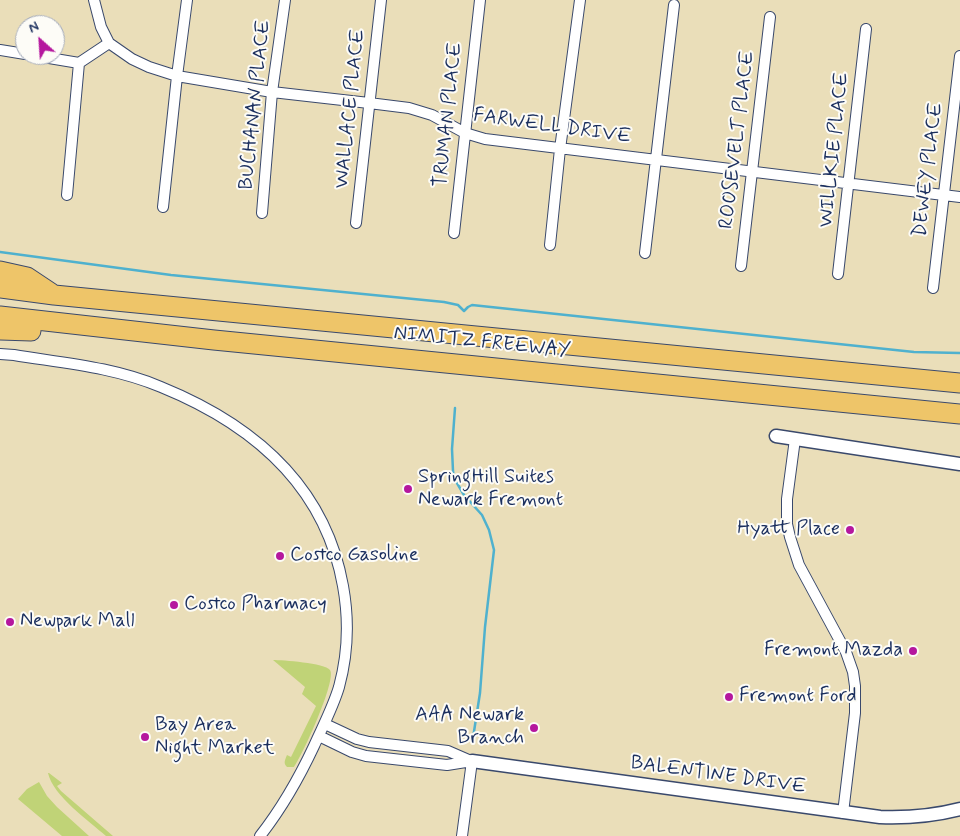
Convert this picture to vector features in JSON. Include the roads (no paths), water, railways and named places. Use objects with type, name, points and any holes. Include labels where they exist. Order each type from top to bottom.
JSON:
[{"type":"highway","points":[[0,271],[27,277],[54,295]]},
{"type":"highway","name":"NIMITZ FREEWAY","points":[[0,288],[54,295],[960,383]]},
{"type":"highway","name":"NIMITZ FREEWAY","points":[[0,316],[214,340],[960,414]]},
{"type":"highway","points":[[0,330],[214,340]]},
{"type":"street","name":"FARWELL DRIVE","points":[[94,0],[101,27],[110,43],[132,59],[148,67],[177,76],[272,92],[409,108],[432,115],[465,134],[485,140],[960,196]]},
{"type":"street","points":[[164,207],[177,76],[187,0]]},
{"type":"street","name":"BUCHANAN PLACE","points":[[262,213],[272,92],[285,0]]},
{"type":"street","name":"WALLACE PLACE","points":[[356,223],[381,0]]},
{"type":"street","name":"TRUMAN PLACE","points":[[454,233],[480,0]]},
{"type":"street","points":[[550,245],[560,149],[580,0]]},
{"type":"street","points":[[645,253],[674,5]]},
{"type":"street","name":"ROOSEVELT PLACE","points":[[741,266],[770,18]]},
{"type":"street","name":"WILLKIE PLACE","points":[[838,274],[866,29]]},
{"type":"street","points":[[65,61],[79,63],[110,43]]},
{"type":"street","points":[[0,50],[15,52]]},
{"type":"street","name":"DEWEY PLACE","points":[[933,288],[960,56]]},
{"type":"street","points":[[67,194],[79,63]]},
{"type":"street","points":[[0,354],[98,368],[160,386],[231,422],[270,453],[296,480],[309,497],[329,536],[342,576],[345,597],[346,633],[344,664],[339,687],[325,724],[302,772],[286,800],[260,836]]},
{"type":"street","points":[[776,436],[960,464]]},
{"type":"street","points":[[796,439],[787,499],[787,524],[790,538],[799,565],[846,652],[853,672],[855,686],[855,714],[843,812]]},
{"type":"street","name":"BALENTINE DRIVE","points":[[325,724],[357,739],[448,751],[472,761],[843,812],[898,817],[940,814],[960,809]]},
{"type":"street","name":"BALENTINE DRIVE","points":[[319,736],[352,752],[366,756],[446,765],[472,761]]},
{"type":"street","points":[[462,836],[472,761]]},
{"type":"waterway","points":[[0,252],[171,275],[444,302],[458,305],[464,311],[472,305],[914,352],[960,353]]},
{"type":"waterway","points":[[455,408],[452,449],[454,478],[464,495],[482,515],[489,530],[494,550],[480,693],[473,738]]},
{"type":"place","name":"SpringHill Suites Newark Fremont","points":[[408,489]]},
{"type":"place","name":"Hyatt Place","points":[[850,530]]},
{"type":"place","name":"Costco Gasoline","points":[[280,556]]},
{"type":"place","name":"Costco Pharmacy","points":[[174,605]]},
{"type":"place","name":"Newpark Mall","points":[[10,622]]},
{"type":"place","name":"Fremont Mazda","points":[[913,651]]},
{"type":"place","name":"Fremont Ford","points":[[729,697]]},
{"type":"place","name":"AAA Newark Branch","points":[[534,728]]},
{"type":"place","name":"Bay Area Night Market","points":[[145,737]]}]
